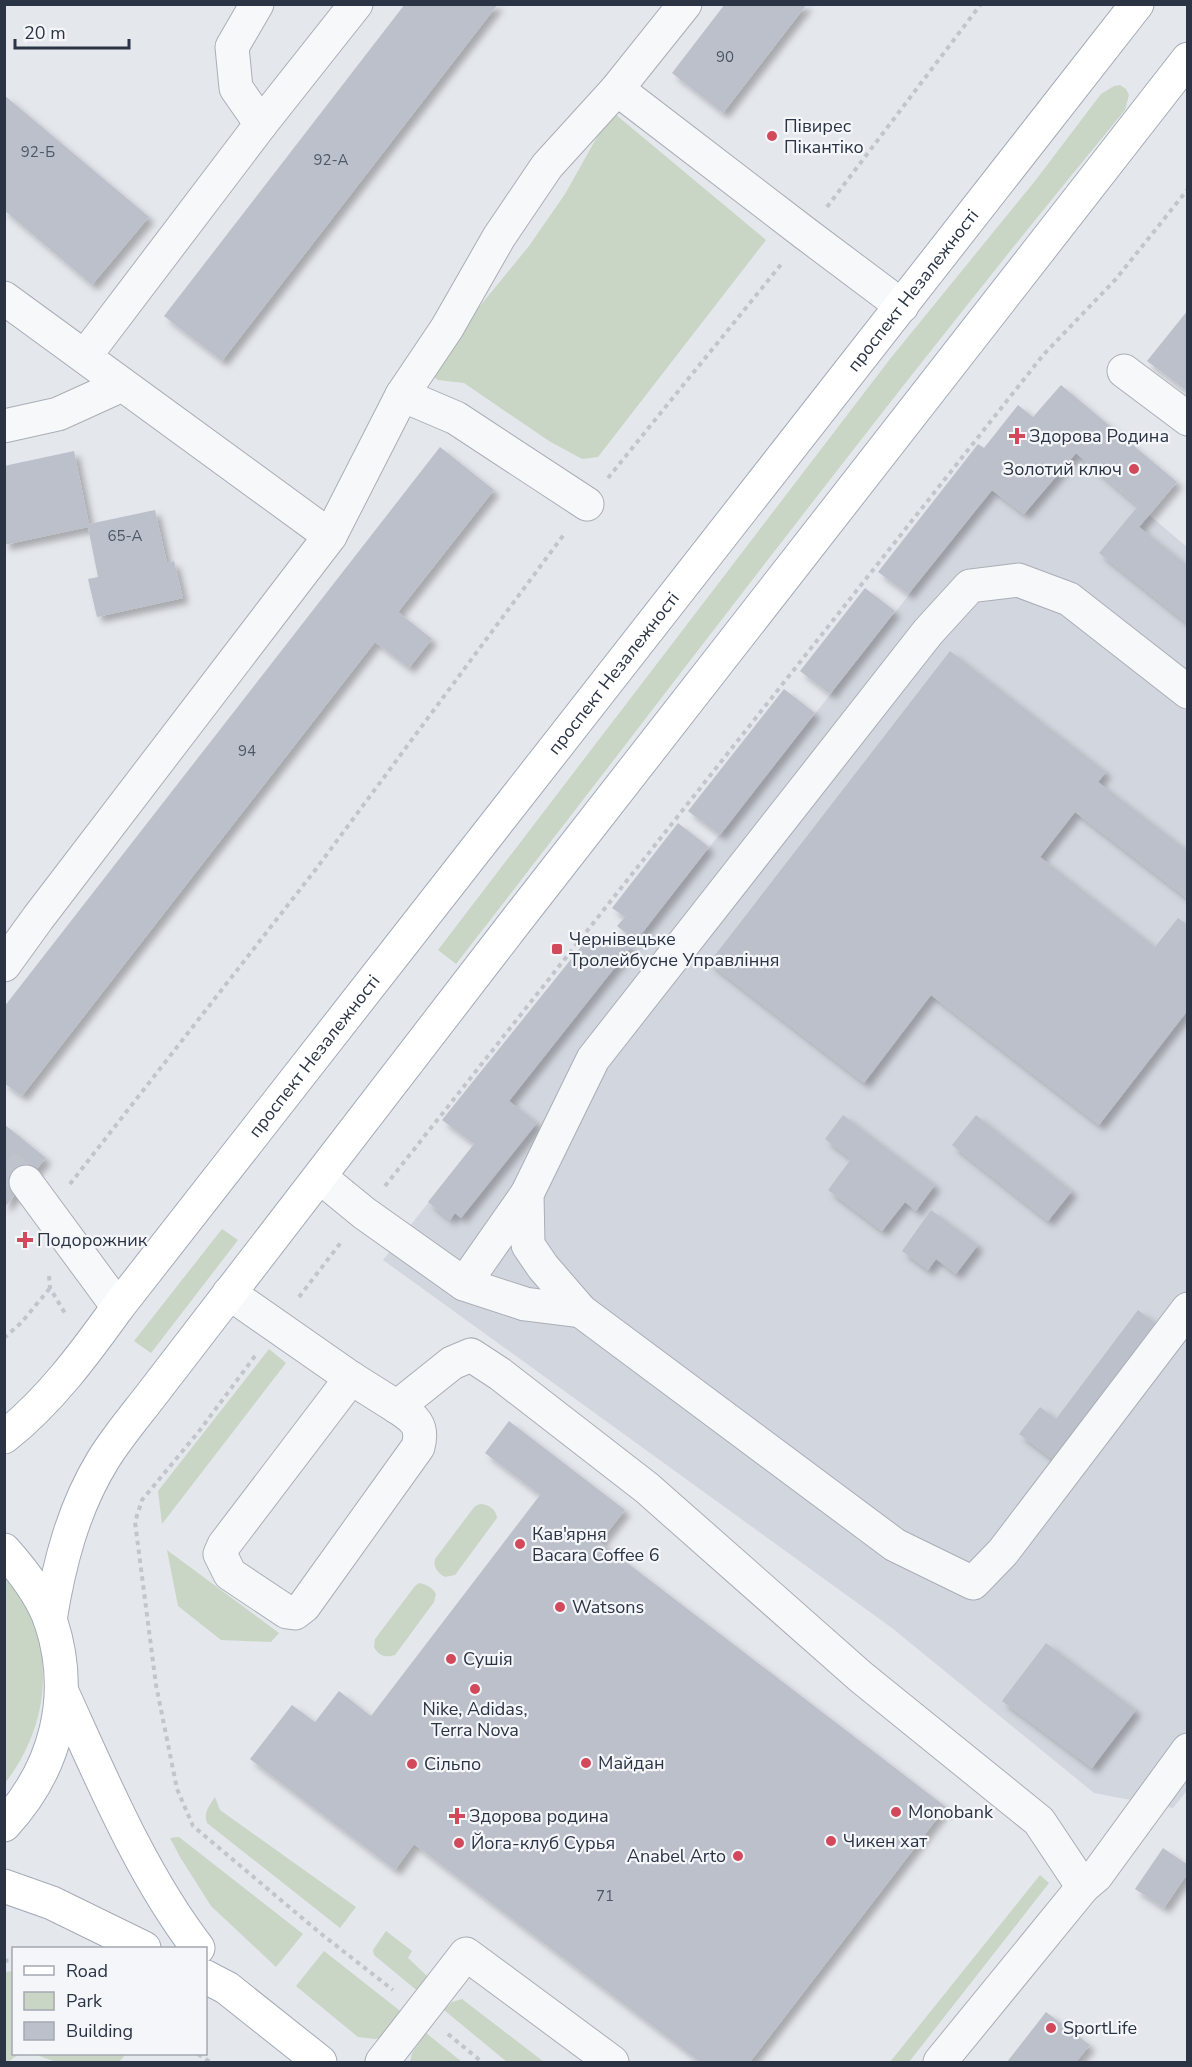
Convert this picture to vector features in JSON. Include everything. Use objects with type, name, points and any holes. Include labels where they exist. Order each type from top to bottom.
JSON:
[{"type":"main road","name":"проспект Незалежності","points":[[4,1437],[44,1399],[91,1344],[117,1307],[1137,4]]},
{"type":"main road","points":[[50,1620],[65,1546],[85,1494],[103,1460],[524,911],[1188,59]]},
{"type":"main road","points":[[4,1550],[24,1572],[50,1620],[60,1656],[62,1692],[57,1729],[46,1764],[29,1796],[4,1825]]},
{"type":"main road","points":[[62,1692],[136,1846],[175,1919],[197,1947]]},
{"type":"main road","points":[[4,1886],[52,1903],[142,1947]]},
{"type":"main road","points":[[207,1961],[216,1982],[320,2062]]},
{"type":"lane","points":[[257,4],[232,47],[236,88],[261,124]]},
{"type":"lane","points":[[86,356],[261,124],[356,4]]},
{"type":"lane","points":[[4,965],[330,536],[402,395],[447,328],[499,237],[547,166],[617,89],[685,4]]},
{"type":"lane","points":[[617,89],[902,306]]},
{"type":"lane","points":[[4,298],[330,536]]},
{"type":"lane","points":[[1125,371],[1188,418]]},
{"type":"lane","points":[[4,426],[58,414],[122,384]]},
{"type":"lane","points":[[402,395],[456,418],[587,504]]},
{"type":"lane","points":[[464,1284],[528,1194],[593,1059],[928,632],[970,586],[1018,580],[1069,599],[1188,692]]},
{"type":"lane","points":[[320,1177],[364,1213],[464,1284],[525,1304],[581,1311]]},
{"type":"lane","points":[[26,1182],[117,1307]]},
{"type":"lane","points":[[528,1194],[528,1245],[543,1267],[581,1311],[895,1545],[973,1583],[1003,1552],[1188,1309]]},
{"type":"lane","points":[[230,1293],[351,1378],[414,1418],[420,1432],[418,1447],[304,1606],[295,1613],[287,1612],[230,1574],[220,1554],[224,1545],[351,1378]]},
{"type":"lane","points":[[397,1407],[452,1364],[471,1355],[500,1374],[647,1488],[861,1677],[1039,1821],[1083,1887]]},
{"type":"lane","points":[[940,2062],[1083,1887],[1096,1876],[1187,1751]]},
{"type":"lane","points":[[382,2062],[466,1954],[612,2062]]},
{"type":"path","points":[[47,1212],[316,869],[587,504],[806,234],[981,4]]},
{"type":"path","points":[[482,2062],[320,1933],[193,1826],[177,1789],[156,1685],[135,1522],[142,1500],[200,1430],[364,1213],[1044,354],[1116,279],[1188,189]]},
{"type":"path","points":[[49,1267],[50,1288],[68,1318]]},
{"type":"path","points":[[4,1338],[21,1323],[50,1288]]},
{"type":"shaded area","points":[[1076,453],[1187,547],[1188,1789],[1173,1808],[1094,1793],[892,1628],[383,1260],[992,490],[1024,514]]},
{"type":"green space","points":[[1120,85],[1129,95],[1125,110],[871,427],[456,964],[438,950],[890,359],[1035,181],[1101,94]]},
{"type":"green space","points":[[615,114],[766,240],[598,457],[582,459],[549,441],[464,383],[438,380],[426,372],[529,246],[565,194],[601,130]]},
{"type":"green space","points":[[222,1229],[238,1240],[151,1353],[134,1341]]},
{"type":"green space","points":[[269,1349],[286,1363],[162,1524],[158,1491]]},
{"type":"green space","points":[[480,1504],[491,1508],[497,1518],[455,1575],[445,1577],[437,1570],[435,1559],[475,1506]]},
{"type":"green space","points":[[167,1550],[279,1633],[271,1642],[221,1640],[178,1606]]},
{"type":"green space","points":[[4,1573],[21,1595],[32,1619],[40,1643],[43,1667],[38,1716],[30,1740],[5,1783]]},
{"type":"green space","points":[[419,1583],[429,1587],[436,1594],[434,1602],[395,1655],[380,1654],[374,1647],[375,1639]]},
{"type":"green space","points":[[215,1797],[220,1810],[356,1907],[340,1928],[207,1823],[206,1812]]},
{"type":"green space","points":[[179,1837],[303,1934],[276,1967],[211,1906],[170,1838]]},
{"type":"green space","points":[[1040,1875],[1049,1883],[909,2062],[890,2062]]},
{"type":"green space","points":[[386,1931],[412,1951],[408,1958],[426,1975],[428,1979],[420,1993],[374,1955],[373,1950]]},
{"type":"green space","points":[[324,1951],[404,2014],[381,2038],[358,2037],[296,1986]]},
{"type":"green space","points":[[12,1971],[12,2055],[18,2055],[8,2062],[5,2062],[5,1972]]},
{"type":"green space","points":[[462,1999],[544,2062],[507,2062],[444,2010],[452,2002]]},
{"type":"green space","points":[[426,2033],[462,2062],[410,2062],[412,2053]]},
{"type":"green space","points":[[37,2055],[125,2055],[119,2062],[56,2062]]},
{"type":"building","points":[[405,4],[498,4],[222,361],[164,316]]},
{"type":"building","points":[[725,4],[807,4],[723,113],[672,73]]},
{"type":"building","points":[[4,95],[149,217],[92,285],[4,210]]},
{"type":"building","points":[[1188,310],[1188,392],[1147,361]]},
{"type":"building","points":[[1061,385],[1177,482],[1139,527],[1188,566],[1188,624],[1099,553],[1138,506],[1076,453],[1024,514],[992,490],[908,594],[878,572],[978,444],[984,448],[1018,405],[1033,417]]},
{"type":"building","points":[[440,447],[494,490],[398,612],[432,639],[409,668],[375,642],[22,1096],[4,1083],[4,1007]]},
{"type":"building","points":[[74,451],[89,524],[155,510],[167,563],[174,561],[183,598],[97,617],[88,579],[98,577],[88,527],[4,545],[4,466]]},
{"type":"building","points":[[865,588],[895,611],[830,694],[800,671]]},
{"type":"building","points":[[950,651],[1106,772],[1098,782],[1188,851],[1188,899],[1075,812],[1040,857],[1155,947],[1178,918],[1188,925],[1188,1010],[1099,1125],[931,995],[864,1083],[709,963]]},
{"type":"building","points":[[784,689],[815,713],[720,835],[688,811]]},
{"type":"building","points":[[678,823],[709,847],[636,941],[617,926],[625,917],[612,908]]},
{"type":"building","points":[[592,933],[604,944],[613,934],[631,947],[509,1101],[537,1123],[461,1218],[455,1213],[450,1220],[428,1202],[474,1144],[442,1120]]},
{"type":"building","points":[[843,1115],[935,1185],[916,1211],[905,1202],[882,1231],[828,1190],[851,1159],[825,1139]]},
{"type":"building","points":[[976,1115],[1072,1191],[1048,1221],[952,1145]]},
{"type":"building","points":[[4,1124],[46,1158],[4,1208]]},
{"type":"building","points":[[931,1210],[978,1245],[956,1274],[936,1259],[928,1270],[902,1251]]},
{"type":"building","points":[[1138,1310],[1166,1331],[1063,1467],[1019,1434],[1040,1407],[1056,1419]]},
{"type":"building","name":"Майдан","points":[[509,1421],[625,1510],[600,1542],[946,1807],[750,2062],[700,2062],[414,1844],[395,1870],[250,1759],[292,1705],[315,1722],[339,1691],[371,1716],[540,1495],[485,1453]]},
{"type":"building","points":[[1046,1643],[1136,1710],[1092,1768],[1002,1701]]},
{"type":"building","points":[[1163,1848],[1188,1865],[1188,1873],[1164,1908],[1135,1889]]},
{"type":"building","name":"SportLife","points":[[1046,2012],[1090,2045],[1076,2062],[1007,2062]]},
{"type":"tunnel","points":[[4,1165],[26,1182]]},
{"type":"place","name":"Півирес Пікантіко","points":[[772,136]]},
{"type":"place","name":"Здорова Родина","points":[[1017,436]]},
{"type":"place","name":"Золотий ключ","points":[[1134,469]]},
{"type":"place","name":"Чернівецьке Тролейбусне Управління","points":[[557,949]]},
{"type":"place","name":"Подорожник","points":[[25,1240]]},
{"type":"place","name":"Кав'ярня Bacara Coffee 6","points":[[520,1544]]},
{"type":"place","name":"Watsons","points":[[560,1607]]},
{"type":"place","name":"Сушія","points":[[451,1659]]},
{"type":"place","name":"Nike, Adidas, Terra Nova","points":[[475,1689]]},
{"type":"place","name":"Майдан","points":[[586,1763]]},
{"type":"place","name":"Сільпо","points":[[412,1764]]},
{"type":"place","name":"Monobank","points":[[896,1812]]},
{"type":"place","name":"Здорова родина","points":[[457,1816]]},
{"type":"place","name":"Чикен хат","points":[[831,1841]]},
{"type":"place","name":"Йога-клуб Сурья","points":[[459,1843]]},
{"type":"place","name":"Anabel Arto","points":[[738,1856]]},
{"type":"place","name":"SportLife","points":[[1051,2028]]}]
